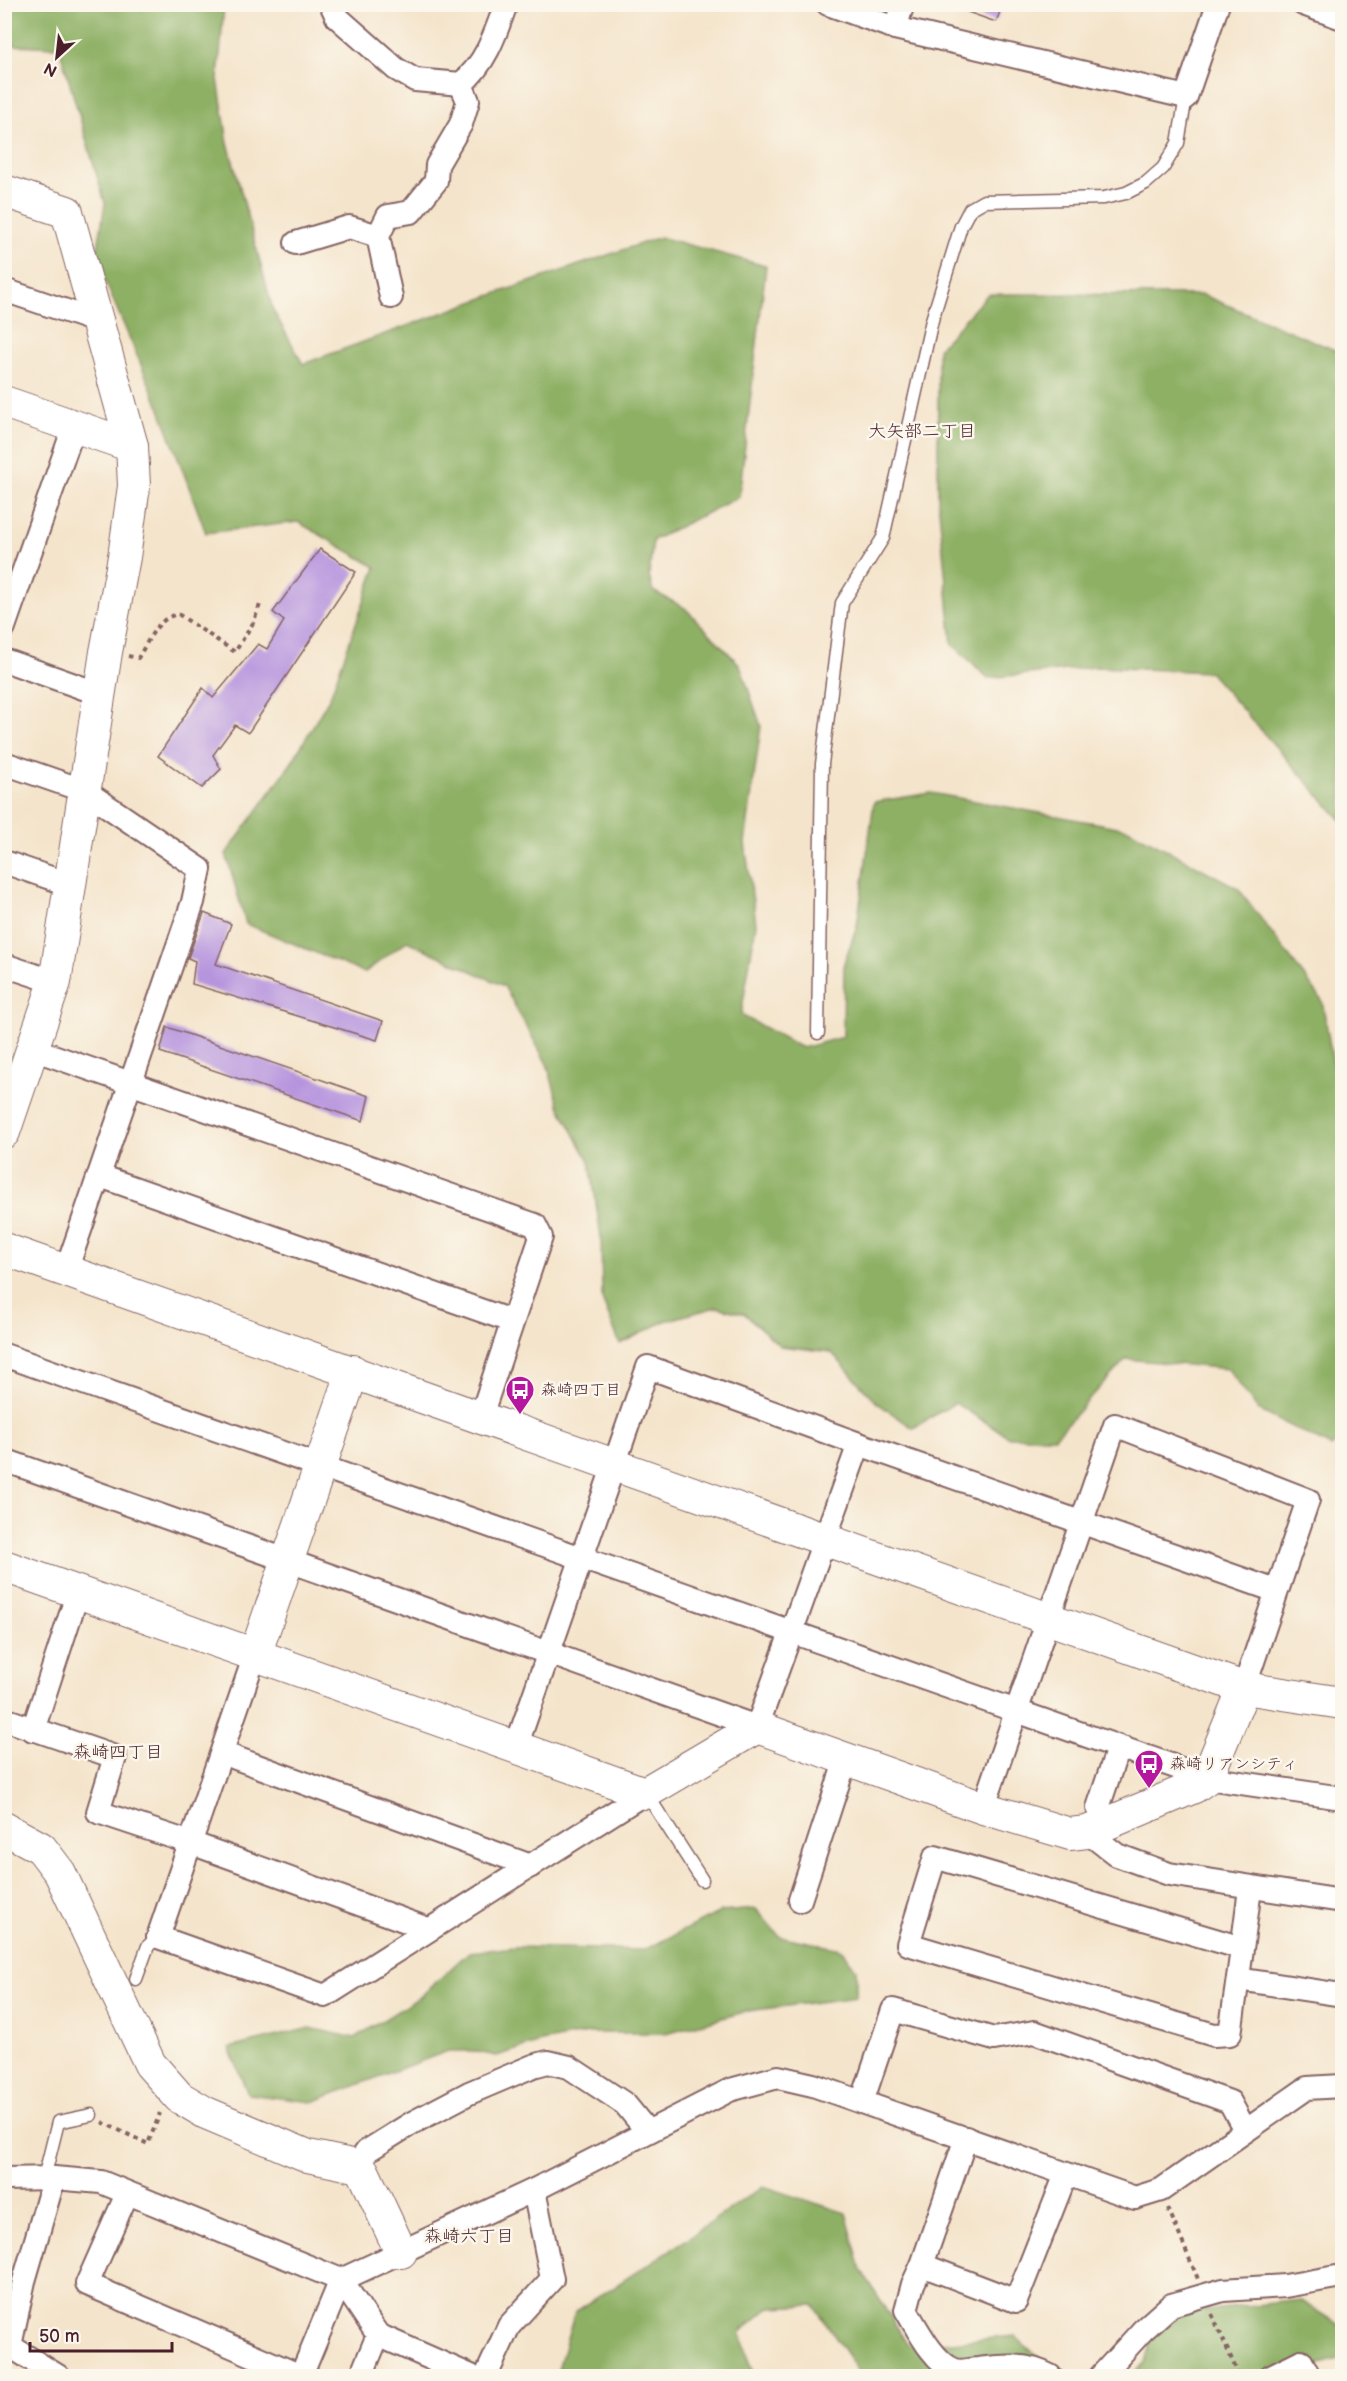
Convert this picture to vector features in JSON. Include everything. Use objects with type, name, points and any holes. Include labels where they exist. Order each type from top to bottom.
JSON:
[{"type":"street","points":[[332,4],[337,16],[415,80],[461,84],[475,72],[491,47],[506,4]]},
{"type":"street","points":[[828,4],[895,28],[1186,98],[1218,4]]},
{"type":"street","points":[[895,28],[903,4]]},
{"type":"street","points":[[1303,4],[1342,18]]},
{"type":"street","points":[[391,297],[378,236],[388,216],[411,212],[436,181],[437,165],[461,124],[468,101],[461,84]]},
{"type":"street","points":[[4,191],[67,213],[99,321],[132,446],[134,486],[55,982],[4,1132]]},
{"type":"street","points":[[296,243],[349,227],[378,236]]},
{"type":"street","points":[[4,290],[99,321]]},
{"type":"street","points":[[4,402],[132,446]]},
{"type":"street","points":[[4,627],[74,427]]},
{"type":"street","points":[[4,660],[100,694]]},
{"type":"street","points":[[4,763],[85,790],[200,870],[193,902],[66,1271]]},
{"type":"street","points":[[4,862],[71,885]]},
{"type":"street","points":[[4,965],[55,982]]},
{"type":"street","points":[[33,1049],[535,1226],[541,1237],[481,1416]]},
{"type":"street","points":[[100,1176],[512,1321]]},
{"type":"street","points":[[4,1249],[1244,1688],[1342,1702]]},
{"type":"street","points":[[4,1354],[1207,1778],[1342,1798]]},
{"type":"street","points":[[516,1747],[648,1366],[859,1444],[1276,1591]]},
{"type":"street","points":[[353,1371],[158,1937],[325,1996],[645,1793],[757,1727],[859,1444]]},
{"type":"street","points":[[4,1460],[983,1808],[1070,1834],[1096,1829],[1194,1787],[1207,1778],[1244,1688],[1308,1500],[1115,1425],[983,1808]]},
{"type":"street","points":[[4,1566],[645,1793]]},
{"type":"street","points":[[33,1730],[78,1592]]},
{"type":"street","points":[[4,1719],[115,1757],[98,1812],[191,1843],[428,1929]]},
{"type":"street","points":[[1125,1749],[1115,1757],[1098,1808],[1096,1829],[1117,1855],[1169,1874],[1342,1901]]},
{"type":"street","points":[[222,1753],[531,1866]]},
{"type":"street","points":[[800,1900],[846,1759]]},
{"type":"street","points":[[4,1828],[41,1848],[60,1873],[150,2064],[179,2097],[206,2113],[308,2156],[356,2166],[363,2172],[401,2252]]},
{"type":"street","points":[[1242,1948],[935,1857],[908,1944],[1214,2035],[1230,2034],[1238,1979],[1250,1888]]},
{"type":"street","points":[[1238,1979],[1342,1995]]},
{"type":"street","points":[[862,2102],[893,2010],[994,2039],[1034,2032],[1230,2102],[1245,2130]]},
{"type":"street","points":[[356,2166],[367,2151],[412,2123],[469,2093],[548,2062],[569,2067],[625,2104],[647,2131]]},
{"type":"street","points":[[127,2194],[87,2284],[301,2376],[341,2280],[534,2190],[730,2090],[778,2077],[813,2085],[1135,2198],[1161,2190],[1308,2088],[1342,2086]]},
{"type":"street","points":[[966,2138],[922,2265],[912,2284],[906,2310],[924,2339],[943,2362],[957,2371],[1018,2365],[1041,2371],[1050,2376]]},
{"type":"street","points":[[922,2265],[1016,2301],[1066,2174]]},
{"type":"street","points":[[49,2178],[14,2282],[7,2355],[58,2376]]},
{"type":"street","points":[[4,2179],[49,2178],[101,2182],[341,2280],[378,2335],[471,2376]]},
{"type":"street","points":[[486,2376],[509,2326],[552,2278],[534,2190]]},
{"type":"street","points":[[1101,2376],[1143,2330],[1171,2305],[1223,2290],[1285,2286],[1342,2276]]},
{"type":"street","points":[[361,2376],[378,2335]]},
{"type":"street","points":[[1271,2376],[1301,2361],[1309,2376]]},
{"type":"lane","points":[[818,1033],[822,764],[842,603],[883,538],[932,320],[961,226],[970,209],[984,201],[1104,198],[1126,193],[1146,183],[1164,168],[1178,143],[1186,98]]},
{"type":"lane","points":[[645,1793],[702,1880]]},
{"type":"lane","points":[[136,1979],[148,1946],[158,1937]]},
{"type":"lane","points":[[49,2178],[58,2122],[91,2115]]},
{"type":"path","points":[[106,652],[138,658],[154,630],[168,616],[178,614],[235,652],[253,623],[261,602]]},
{"type":"path","points":[[91,2115],[107,2126],[148,2145],[170,2087]]},
{"type":"green space","points":[[5,5],[224,5],[218,79],[228,143],[273,310],[303,364],[660,237],[766,266],[739,497],[653,540],[649,576],[653,591],[685,608],[740,665],[761,726],[745,843],[756,924],[741,1015],[802,1048],[843,1037],[844,963],[857,926],[874,802],[931,793],[1128,829],[1238,888],[1322,1000],[1342,1115],[1342,1437],[1331,1447],[1258,1410],[1228,1369],[1126,1359],[1055,1437],[1009,1437],[955,1403],[913,1428],[876,1402],[831,1352],[780,1346],[745,1314],[716,1307],[665,1321],[620,1344],[602,1299],[601,1237],[590,1163],[560,1108],[547,1064],[504,986],[407,941],[364,973],[246,924],[226,854],[292,762],[330,697],[376,567],[298,522],[206,533],[160,409],[96,260],[105,203],[59,47],[5,45]]},
{"type":"green space","points":[[988,294],[1203,295],[1342,353],[1342,821],[1209,672],[1096,667],[988,678],[952,644],[938,499],[938,349]]},
{"type":"green space","points":[[756,1909],[779,1936],[841,1949],[856,1969],[856,1997],[748,2011],[666,2033],[588,2033],[541,2042],[497,2056],[472,2051],[448,2051],[312,2102],[248,2094],[229,2048],[310,2028],[355,2038],[420,1997],[469,1952],[515,1947],[644,1950],[720,1912]]},
{"type":"green space","points":[[763,2186],[846,2213],[861,2270],[909,2346],[1015,2336],[1059,2376],[859,2376],[860,2374],[814,2305],[770,2307],[740,2333],[753,2371],[745,2376],[556,2376],[575,2312]]},
{"type":"green space","points":[[1300,2300],[1342,2326],[1342,2358],[1278,2376],[1132,2376],[1145,2362],[1151,2339],[1184,2313]]},
{"type":"building","points":[[953,4],[1003,4],[996,22],[953,7]]},
{"type":"building","points":[[320,549],[356,572],[248,733],[235,725],[213,755],[221,769],[202,788],[158,756],[203,688],[213,698],[258,644],[267,649],[284,621],[273,612]]},
{"type":"building","points":[[204,913],[231,924],[216,964],[383,1021],[377,1040],[192,984],[195,961],[188,958]]},
{"type":"building","points":[[167,1027],[369,1096],[363,1121],[160,1052]]},
{"type":"place","name":"森崎四丁目","points":[[520,1416]]},
{"type":"place","name":"森崎リアンシティ","points":[[1149,1790]]},
{"type":"district","name":"大矢部二丁目","points":[[922,431]]},
{"type":"district","name":"森崎四丁目","points":[[118,1752]]},
{"type":"district","name":"森崎六丁目","points":[[469,2236]]}]
